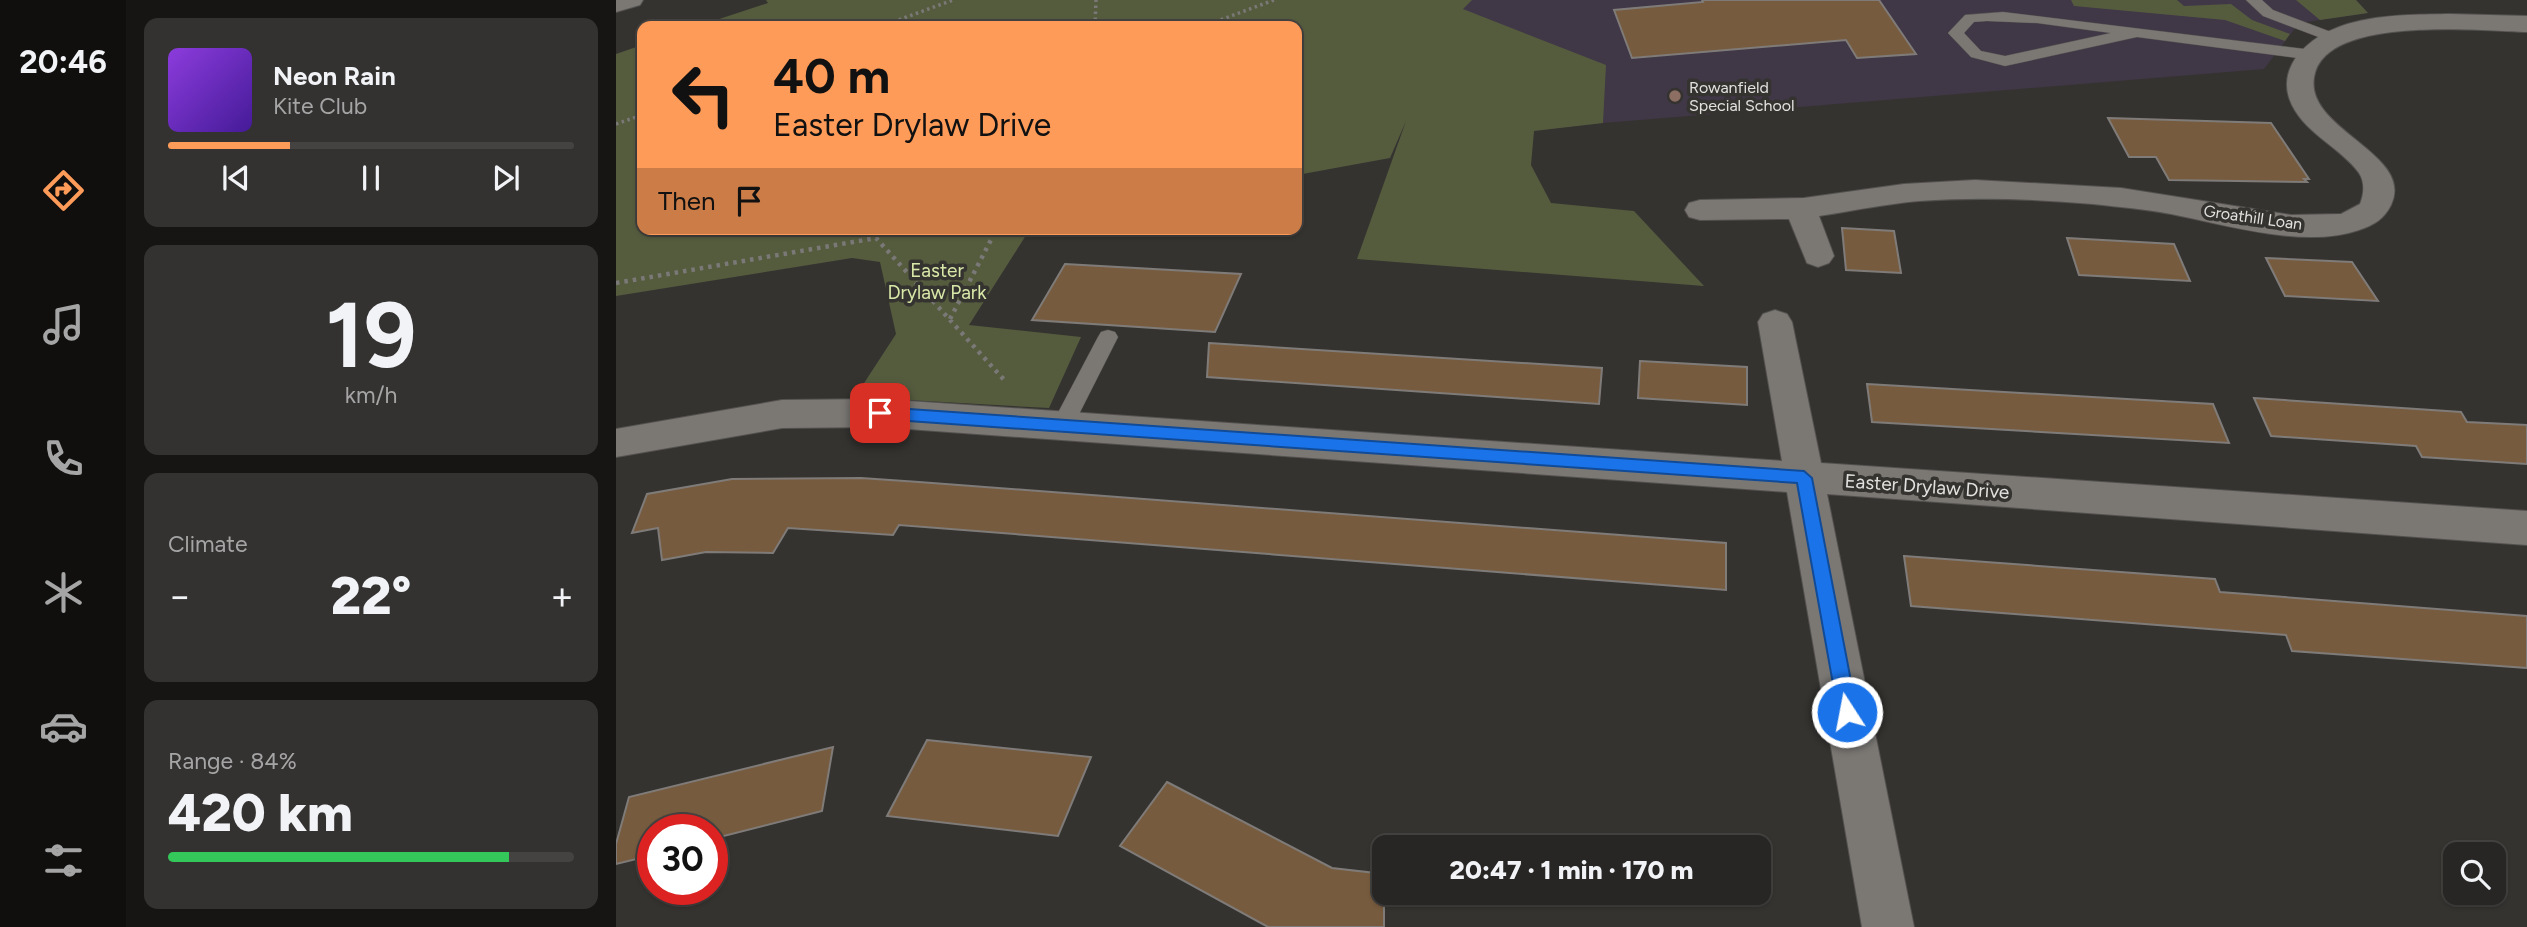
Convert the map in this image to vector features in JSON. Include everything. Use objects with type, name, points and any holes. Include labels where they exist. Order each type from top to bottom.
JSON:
[{"type":"street","points":[[616,5],[631,0]]},
{"type":"street","points":[[2324,47],[2370,26],[2527,24]]},
{"type":"street","name":"Groathill Loan","points":[[1700,210],[1801,208],[1920,192],[2046,191],[2150,201],[2291,225],[2339,225],[2367,215],[2378,203],[2380,188],[2375,175],[2363,159],[2312,117],[2301,98],[2300,80],[2303,66],[2324,47]]},
{"type":"street","points":[[1801,208],[1818,256]]},
{"type":"street","points":[[1774,322],[1888,927]]},
{"type":"street","name":"Easter Drylaw Drive","points":[[616,443],[782,414],[880,413],[2527,528]]},
{"type":"lane","points":[[2253,0],[2267,13],[2324,47]]},
{"type":"lane","points":[[2138,32],[2005,61],[1976,54],[1956,33],[1970,18],[1995,15],[2138,32],[2324,47]]},
{"type":"lane","points":[[1062,426],[1108,337]]},
{"type":"path","points":[[896,21],[953,0]]},
{"type":"path","points":[[1095,21],[1096,0]]},
{"type":"path","points":[[1217,21],[1274,0]]},
{"type":"path","points":[[616,124],[637,117]]},
{"type":"path","points":[[950,319],[994,235]]},
{"type":"path","points":[[616,283],[876,238],[1018,396],[1009,422]]},
{"type":"shaded area","name":"Rowanfield Special School","points":[[1454,0],[2356,0],[2368,13],[2299,23],[2264,69],[1603,123],[1398,145]]},
{"type":"green space","points":[[766,0],[1472,0],[1463,9],[1606,65],[1603,123],[1534,131],[1531,165],[1551,203],[1634,211],[1704,286],[1357,259],[1406,121],[1390,158],[1302,174],[1302,21],[713,21],[768,3]]},
{"type":"green space","points":[[2071,0],[2177,0],[2184,6],[2231,4],[2252,20],[2290,34],[2285,41],[2225,20],[2074,6]]},
{"type":"green space","points":[[2296,0],[2356,0],[2368,13],[2320,20]]},
{"type":"green space","name":"Easter Drylaw Park","points":[[637,47],[637,235],[1026,235],[969,325],[1081,337],[1049,408],[855,397],[896,334],[880,262],[852,258],[616,296],[616,54]]},
{"type":"building","points":[[1702,0],[1879,0],[1916,54],[1857,58],[1846,40],[1632,58],[1614,10],[1703,2]]},
{"type":"building","points":[[2108,118],[2271,123],[2309,179],[2304,179],[2307,182],[2169,180],[2156,157],[2129,157]]},
{"type":"building","points":[[1842,228],[1894,231],[1901,273],[1846,270]]},
{"type":"building","points":[[2067,238],[2174,244],[2190,281],[2079,275]]},
{"type":"building","points":[[2266,258],[2352,262],[2378,301],[2285,296]]},
{"type":"building","points":[[1065,264],[1241,274],[1215,332],[1032,320]]},
{"type":"building","points":[[1209,343],[1602,368],[1599,404],[1207,377]]},
{"type":"building","points":[[1640,361],[1747,367],[1747,405],[1638,398]]},
{"type":"building","points":[[1867,384],[2213,404],[2229,443],[1872,422]]},
{"type":"building","points":[[2254,398],[2461,412],[2467,422],[2527,425],[2527,464],[2422,457],[2416,446],[2271,436]]},
{"type":"building","points":[[861,478],[1726,543],[1726,590],[899,525],[893,535],[788,528],[773,553],[706,552],[662,560],[658,528],[632,533],[647,494],[732,479]]},
{"type":"building","points":[[1904,556],[2215,579],[2220,592],[2527,616],[2527,668],[2292,651],[2286,635],[1911,606]]},
{"type":"building","points":[[927,740],[1091,757],[1058,836],[887,816]]},
{"type":"building","points":[[833,747],[822,811],[728,835],[728,814],[637,814],[637,859],[616,864],[616,844],[629,797]]},
{"type":"building","points":[[1167,782],[1332,868],[1372,873],[1372,905],[1384,905],[1384,927],[1268,927],[1120,846]]},
{"type":"place","name":"Rowanfield Special School","points":[[1675,96]]},
{"type":"route","points":[[880,413],[1804,478],[1847,712]]}]
